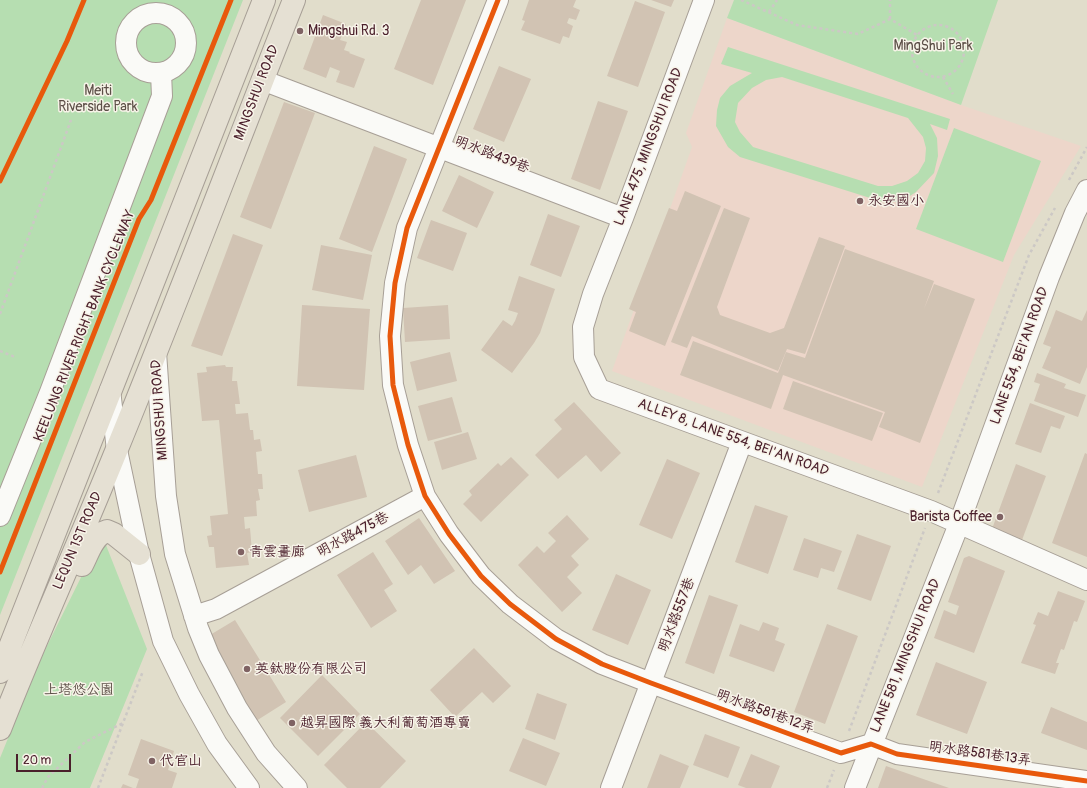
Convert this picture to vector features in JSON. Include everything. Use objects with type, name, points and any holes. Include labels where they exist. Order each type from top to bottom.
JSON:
[{"type":"main road","name":"MINGSHUI ROAD","points":[[110,390],[264,0]]},
{"type":"main road","name":"MINGSHUI ROAD","points":[[156,352],[294,0]]},
{"type":"main road","name":"LEQUN 1ST ROAD","points":[[0,729],[30,654],[117,450],[156,352]]},
{"type":"main road","name":"LEQUN 1ST ROAD","points":[[0,672],[110,390]]},
{"type":"main road","points":[[30,654],[53,623],[95,540],[101,532],[107,530],[114,534],[139,554]]},
{"type":"street","name":"明水路581巷12弄","points":[[498,0],[407,228],[395,283],[390,336],[394,385],[408,445],[425,496],[449,534],[481,576],[510,604],[556,639],[602,664],[841,753]]},
{"type":"street","name":"LANE 475, MINGSHUI ROAD","points":[[593,294],[623,218],[704,0]]},
{"type":"street","points":[[0,516],[50,392],[162,96],[161,72]]},
{"type":"street","name":"明水路439巷","points":[[262,80],[623,218]]},
{"type":"street","name":"LANE 554, BEI'AN ROAD","points":[[959,524],[1049,277],[1075,213],[1087,190]]},
{"type":"street","name":"ALLEY 8, LANE 554, BEI'AN ROAD","points":[[593,294],[583,327],[584,357],[599,389],[931,511],[1087,580]]},
{"type":"street","name":"MINGSHUI ROAD","points":[[156,352],[166,496],[175,554],[194,616],[209,655],[237,708],[266,753],[297,788]]},
{"type":"street","name":"MINGSHUI ROAD","points":[[110,390],[117,450],[139,554],[163,641],[189,694],[217,744],[249,788]]},
{"type":"street","name":"明水路557巷","points":[[611,788],[742,442]]},
{"type":"street","name":"明水路475巷","points":[[194,616],[216,609],[425,496]]},
{"type":"street","name":"LANE 581, MINGSHUI ROAD","points":[[855,788],[871,744],[959,524]]},
{"type":"street","points":[[841,753],[871,744]]},
{"type":"street","name":"明水路581巷13弄","points":[[871,744],[897,754],[1087,782]]},
{"type":"path","points":[[741,0],[797,25],[858,34],[890,19]]},
{"type":"path","points":[[769,12],[777,0]]},
{"type":"path","points":[[890,0],[890,19]]},
{"type":"path","points":[[890,19],[917,35]]},
{"type":"path","points":[[939,24],[955,30],[964,45],[962,62],[954,71],[942,77],[934,77],[925,74],[918,69],[913,61],[911,52],[917,35],[923,29],[931,25],[939,24]]},
{"type":"path","points":[[942,77],[953,94]]},
{"type":"path","points":[[0,314],[71,120]]},
{"type":"path","points":[[1068,182],[1087,147]]},
{"type":"path","points":[[827,788],[1029,255],[1058,202]]},
{"type":"path","points":[[0,351],[15,357]]},
{"type":"path","points":[[98,788],[143,672]]},
{"type":"path","points":[[42,788],[48,777],[85,742],[123,723]]},
{"type":"shaded area","name":"永安國小","points":[[727,18],[961,105],[1081,146],[1014,255],[922,487],[612,371],[692,147],[686,133]]},
{"type":"green space","name":"Meiti Riverside Park","points":[[0,0],[243,0],[0,615]]},
{"type":"green space","name":"MingShui Park","points":[[734,0],[998,0],[961,105],[727,18]]},
{"type":"green space","points":[[728,47],[950,119],[947,130],[930,124],[937,138],[938,156],[934,173],[916,192],[902,201],[886,203],[740,157],[728,147],[716,126],[717,110],[720,98],[730,86],[752,73],[721,64]],"holes":[[[782,77],[908,118],[923,137],[926,148],[925,161],[918,173],[907,181],[892,186],[878,186],[753,147],[740,132],[735,122],[738,103],[752,88],[766,80]]]},
{"type":"green space","points":[[954,128],[1041,161],[1003,262],[916,229]]},
{"type":"green space","name":"上塔悠公園","points":[[102,535],[147,649],[90,788],[0,788],[0,758],[39,662]]},
{"type":"building","points":[[421,0],[466,0],[433,85],[394,69]]},
{"type":"building","points":[[529,0],[576,0],[573,7],[580,10],[576,20],[569,18],[567,23],[573,26],[569,38],[563,36],[560,44],[521,30],[525,21],[522,20]]},
{"type":"building","points":[[651,0],[674,0],[671,7]]},
{"type":"building","points":[[635,1],[665,12],[638,87],[607,76]]},
{"type":"building","points":[[323,15],[346,24],[340,40],[347,42],[344,50],[365,59],[354,88],[336,82],[340,71],[330,67],[326,78],[303,69]]},
{"type":"building","points":[[499,66],[531,79],[504,142],[473,129]]},
{"type":"building","points":[[598,101],[628,111],[600,190],[571,179]]},
{"type":"building","points":[[284,102],[315,113],[271,229],[240,217]]},
{"type":"building","points":[[374,146],[407,159],[372,252],[339,239]]},
{"type":"building","points":[[459,175],[494,192],[477,228],[442,211]]},
{"type":"building","points":[[685,191],[721,206],[665,346],[629,331],[636,312],[629,309],[669,208],[677,211]]},
{"type":"building","points":[[724,208],[750,218],[717,307],[720,315],[770,333],[784,328],[819,237],[845,246],[805,354],[787,349],[778,371],[692,336],[687,348],[671,342]]},
{"type":"building","points":[[548,214],[580,226],[561,277],[530,265]]},
{"type":"building","points":[[431,220],[467,233],[453,271],[417,258]]},
{"type":"building","points":[[233,234],[263,245],[222,356],[191,346]]},
{"type":"building","points":[[321,245],[372,255],[363,300],[312,290]]},
{"type":"building","points":[[845,249],[934,281],[924,309],[934,284],[975,299],[920,443],[879,427],[885,412],[783,375],[771,409],[680,375],[693,341],[778,373],[786,352],[805,358]]},
{"type":"building","points":[[519,276],[555,289],[540,333],[512,373],[481,350],[503,320],[512,326],[515,321],[518,313],[508,310]]},
{"type":"building","points":[[302,305],[370,309],[364,390],[297,386]]},
{"type":"building","points":[[448,305],[450,339],[405,342],[403,308]]},
{"type":"building","points":[[1056,310],[1082,321],[1087,310],[1087,367],[1080,384],[1042,368],[1051,347],[1043,344]]},
{"type":"building","points":[[450,352],[457,381],[417,391],[410,362]]},
{"type":"building","points":[[225,365],[226,367],[233,367],[232,381],[237,381],[240,404],[235,404],[236,414],[248,413],[250,430],[253,430],[254,440],[260,439],[262,451],[256,452],[258,474],[262,474],[263,489],[258,489],[260,500],[256,501],[257,516],[244,517],[245,529],[250,528],[252,552],[247,553],[249,565],[216,568],[214,547],[209,547],[207,536],[212,535],[210,516],[228,514],[219,420],[202,421],[197,373],[207,372],[206,367]]},
{"type":"building","points":[[1037,373],[1066,384],[1064,388],[1086,395],[1078,417],[1034,401],[1040,384],[1034,382]]},
{"type":"building","points":[[793,381],[883,413],[872,441],[783,409]]},
{"type":"building","points":[[452,397],[462,432],[428,441],[418,406]]},
{"type":"building","points":[[574,402],[621,453],[601,472],[586,455],[558,479],[535,455],[562,429],[554,420]]},
{"type":"building","points":[[1030,403],[1065,416],[1060,429],[1051,426],[1041,453],[1015,444]]},
{"type":"building","points":[[468,432],[477,459],[442,470],[434,442]]},
{"type":"building","points":[[1085,453],[1087,454],[1087,557],[1052,543]]},
{"type":"building","points":[[356,455],[367,497],[309,512],[298,470]]},
{"type":"building","points":[[511,457],[529,475],[481,522],[463,504],[472,495],[469,491],[498,463],[501,466]]},
{"type":"building","points":[[667,459],[700,473],[672,539],[639,525]]},
{"type":"building","points":[[1016,464],[1046,476],[1022,540],[992,529]]},
{"type":"building","points":[[755,505],[788,516],[768,574],[735,562]]},
{"type":"building","points":[[567,515],[589,539],[571,556],[579,565],[567,577],[582,593],[562,612],[518,565],[537,546],[544,553],[556,541],[548,533]]},
{"type":"building","points":[[419,518],[455,571],[434,584],[421,565],[408,575],[385,541]]},
{"type":"building","points":[[857,534],[891,546],[871,601],[837,589]]},
{"type":"building","points":[[804,538],[842,551],[834,572],[821,568],[818,578],[793,570]]},
{"type":"building","points":[[373,552],[393,584],[384,590],[397,611],[371,628],[337,575]]},
{"type":"building","points":[[969,556],[1005,571],[974,653],[934,638],[944,610],[956,615],[959,606],[948,602],[964,558]]},
{"type":"building","points":[[616,574],[651,590],[628,645],[592,630]]},
{"type":"building","points":[[1058,591],[1085,601],[1077,622],[1074,621],[1064,650],[1061,649],[1056,663],[1059,663],[1055,674],[1021,663],[1036,625],[1033,624],[1038,612],[1048,616]]},
{"type":"building","points":[[709,595],[738,605],[714,674],[685,663]]},
{"type":"building","name":"英鈦股份有限公司","points":[[235,620],[286,702],[256,721],[210,635]]},
{"type":"building","points":[[763,622],[779,628],[775,640],[785,644],[774,672],[729,656],[740,624],[759,631]]},
{"type":"building","points":[[827,624],[858,636],[825,724],[794,712]]},
{"type":"building","points":[[474,648],[511,686],[493,703],[482,692],[455,717],[430,690]]},
{"type":"building","points":[[936,662],[987,682],[967,734],[916,715]]},
{"type":"building","points":[[322,675],[360,714],[318,756],[280,718]]},
{"type":"building","points":[[537,693],[567,704],[555,740],[525,729]]},
{"type":"building","points":[[1051,707],[1087,722],[1087,750],[1041,733]]},
{"type":"building","points":[[366,722],[406,761],[380,788],[347,788],[324,765]]},
{"type":"building","points":[[705,734],[740,747],[728,778],[693,765]]},
{"type":"building","points":[[523,738],[560,753],[546,786],[509,771]]},
{"type":"building","name":"代官山","points":[[141,739],[174,751],[168,770],[177,773],[172,788],[136,788],[139,779],[128,775]]},
{"type":"building","points":[[660,754],[689,766],[680,788],[647,788]]},
{"type":"building","points":[[751,754],[780,766],[771,788],[746,788],[738,785]]},
{"type":"building","points":[[886,766],[949,788],[878,788]]},
{"type":"building","name":"代官山","points":[[123,784],[133,788],[121,788]]},
{"type":"cycle path","points":[[0,181],[67,41],[84,0]]},
{"type":"cycle path","name":"KEELUNG RIVER RIGHT BANK CYCLEWAY","points":[[0,572],[139,219],[151,200],[231,0]]},
{"type":"cycle path","points":[[498,0],[407,228],[395,283],[390,336],[393,385],[408,445],[425,496],[449,534],[481,576],[510,604],[556,639],[602,664],[651,683],[841,753],[871,744],[897,754],[1087,781]]},
{"type":"place","name":"Mingshui Rd. 3","points":[[300,31]]},
{"type":"place","name":"永安國小","points":[[860,201]]},
{"type":"place","name":"Barista Coffee","points":[[1000,517]]},
{"type":"place","name":"青雲畫廊","points":[[241,552]]},
{"type":"place","name":"英鈦股份有限公司","points":[[247,669]]},
{"type":"place","name":"越昇國際 義大利葡萄酒專賣","points":[[292,723]]},
{"type":"place","name":"代官山","points":[[152,761]]}]
